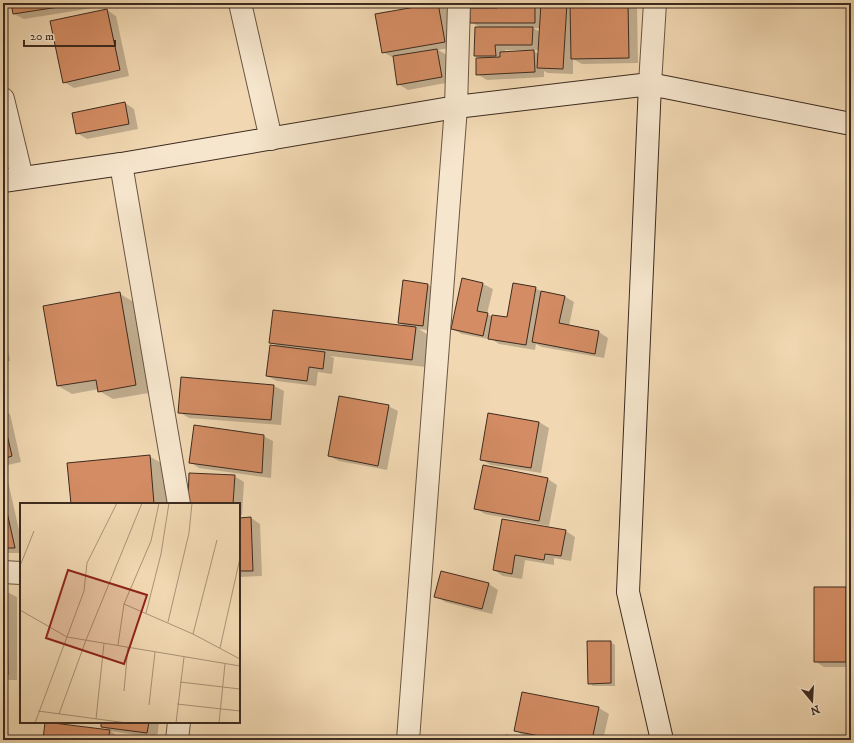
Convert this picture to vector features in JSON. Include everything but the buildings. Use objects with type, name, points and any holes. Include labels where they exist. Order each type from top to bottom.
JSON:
[{"type":"street","points":[[240,3],[271,139]]},
{"type":"street","points":[[408,740],[456,107],[460,3]]},
{"type":"street","points":[[655,3],[650,84],[628,592],[662,740]]},
{"type":"street","points":[[3,99],[12,180],[121,164],[456,107],[650,84],[851,124]]},
{"type":"street","points":[[121,164],[179,503]]},
{"type":"street","points":[[3,572],[20,573]]},
{"type":"street","points":[[176,740],[178,723]]}]
